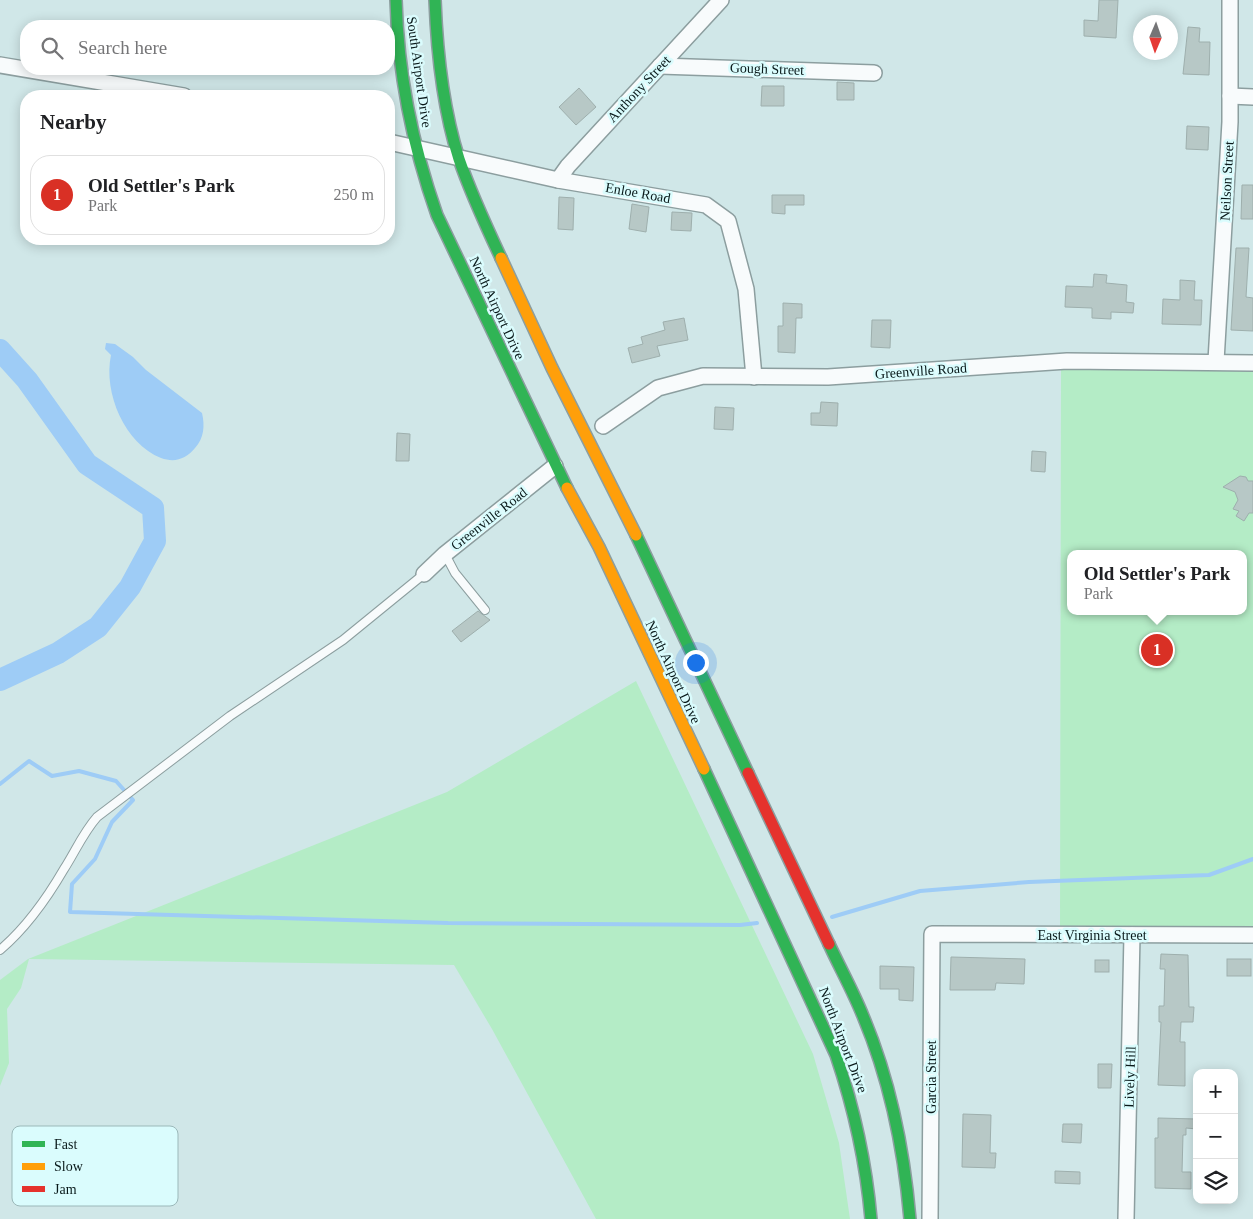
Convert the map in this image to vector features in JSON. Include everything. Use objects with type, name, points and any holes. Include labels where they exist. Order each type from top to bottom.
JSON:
[{"type":"main road","name":"South Airport Drive","points":[[396,0],[402,77],[416,148]]},
{"type":"main road","name":"South Airport Drive","points":[[435,0],[441,72],[447,110],[459,158]]},
{"type":"main road","name":"North Airport Drive","points":[[416,148],[437,215],[555,466],[599,547],[827,1032],[844,1074],[855,1114],[869,1191],[871,1219]]},
{"type":"main road","name":"North Airport Drive","points":[[459,158],[474,200],[528,319],[634,531],[863,1016],[881,1062],[893,1104],[907,1179],[910,1219]]},
{"type":"street","name":"Anthony Street","points":[[558,180],[568,166],[721,0]]},
{"type":"street","name":"Neilson Street","points":[[1216,361],[1230,96],[1228,32],[1230,0]]},
{"type":"street","points":[[0,65],[20,68]]},
{"type":"street","name":"Gough Street","points":[[660,66],[874,72]]},
{"type":"street","points":[[59,75],[148,90]]},
{"type":"street","points":[[1230,96],[1253,97]]},
{"type":"street","name":"Enloe Road","points":[[395,143],[558,180],[706,205],[728,222],[746,289],[754,377]]},
{"type":"street","name":"Greenville Road","points":[[603,426],[649,394],[671,384],[703,376],[828,377],[1068,361],[1216,361],[1253,363]]},
{"type":"street","name":"Greenville Road","points":[[424,574],[445,554],[555,466]]},
{"type":"street","name":"East Virginia Street","points":[[932,934],[1253,935]]},
{"type":"street","name":"Garcia Street","points":[[930,1219],[932,934]]},
{"type":"street","name":"Lively Hill","points":[[1126,1219],[1132,935]]},
{"type":"lane","points":[[445,554],[455,573],[485,610]]},
{"type":"lane","points":[[0,950],[36,914],[85,832],[104,811],[230,716],[343,640],[424,574]]},
{"type":"green space","points":[[1061,368],[1253,370],[1253,929],[1060,929]]},
{"type":"green space","points":[[636,681],[813,1054],[839,1143],[850,1219],[596,1219],[492,1029],[454,965],[29,959],[21,988],[7,1009],[9,1063],[0,1086],[0,980],[28,959],[447,792]]},
{"type":"water","points":[[106,343],[115,344],[133,357],[146,370],[202,413],[202,436],[192,452],[176,460],[161,458],[148,451],[127,429],[114,401],[110,385],[111,355],[105,349]]},
{"type":"building","points":[[1099,0],[1118,0],[1116,38],[1084,36],[1084,20],[1098,21]]},
{"type":"building","points":[[1188,27],[1200,28],[1199,42],[1210,42],[1209,75],[1183,74]]},
{"type":"building","points":[[837,82],[854,83],[854,100],[837,100]]},
{"type":"building","points":[[762,86],[784,86],[784,106],[761,106]]},
{"type":"building","points":[[579,88],[596,107],[576,125],[559,107]]},
{"type":"building","points":[[1187,126],[1209,127],[1208,150],[1186,149]]},
{"type":"building","points":[[1242,185],[1253,185],[1253,219],[1241,219]]},
{"type":"building","points":[[772,195],[804,195],[804,205],[785,205],[785,214],[772,213]]},
{"type":"building","points":[[559,197],[574,198],[573,230],[558,229]]},
{"type":"building","points":[[632,204],[649,207],[646,232],[629,229]]},
{"type":"building","points":[[672,212],[692,213],[691,231],[671,230]]},
{"type":"building","points":[[1236,248],[1249,248],[1246,297],[1253,298],[1253,331],[1231,330]]},
{"type":"building","points":[[1094,274],[1107,275],[1106,283],[1127,285],[1126,302],[1134,303],[1133,313],[1111,312],[1111,319],[1092,318],[1092,308],[1065,307],[1066,286],[1093,287]]},
{"type":"building","points":[[1180,280],[1195,281],[1194,300],[1202,300],[1201,325],[1162,324],[1163,299],[1180,300]]},
{"type":"building","points":[[783,303],[802,304],[802,318],[796,318],[795,353],[778,352],[778,326],[783,326]]},
{"type":"building","points":[[684,318],[688,340],[657,346],[660,356],[632,363],[628,348],[643,344],[641,337],[665,330],[663,322]]},
{"type":"building","points":[[872,320],[891,320],[890,348],[871,347]]},
{"type":"building","points":[[821,402],[838,403],[837,426],[811,425],[811,413],[820,413]]},
{"type":"building","points":[[715,407],[734,408],[733,430],[714,429]]},
{"type":"building","points":[[397,433],[410,434],[409,461],[396,461]]},
{"type":"building","points":[[1032,451],[1046,452],[1045,472],[1031,471]]},
{"type":"building","points":[[1240,476],[1246,477],[1248,481],[1253,481],[1253,513],[1249,513],[1244,521],[1236,516],[1239,511],[1233,509],[1238,500],[1235,492],[1223,487]]},
{"type":"building","points":[[478,611],[490,620],[461,642],[452,631]]},
{"type":"building","points":[[1161,954],[1188,955],[1189,1007],[1194,1007],[1193,1022],[1181,1022],[1180,1042],[1185,1042],[1185,1086],[1158,1085],[1161,1022],[1159,1022],[1159,1006],[1164,1006],[1165,969],[1160,969]]},
{"type":"building","points":[[951,957],[1025,959],[1024,984],[996,983],[995,990],[950,990]]},
{"type":"building","points":[[1227,959],[1251,959],[1251,976],[1227,976]]},
{"type":"building","points":[[1095,960],[1109,960],[1109,972],[1095,972]]},
{"type":"building","points":[[880,966],[914,967],[913,1001],[899,1000],[899,989],[880,989]]},
{"type":"building","points":[[1098,1064],[1112,1064],[1111,1088],[1098,1088]]},
{"type":"building","points":[[963,1114],[991,1115],[990,1153],[996,1153],[995,1168],[962,1167]]},
{"type":"building","points":[[1158,1118],[1193,1119],[1193,1129],[1186,1128],[1186,1135],[1183,1135],[1182,1172],[1191,1172],[1191,1189],[1155,1188],[1155,1138],[1158,1138]]},
{"type":"building","points":[[1063,1124],[1082,1124],[1081,1143],[1062,1142]]},
{"type":"building","points":[[1055,1171],[1080,1172],[1080,1184],[1055,1183]]},
{"type":"waterway","points":[[0,350],[27,380],[87,464],[153,508],[155,541],[130,587],[98,627],[58,653],[0,680]]},
{"type":"waterway","points":[[0,784],[29,761],[52,776],[79,771],[116,781],[133,800],[112,822],[95,859],[72,884],[70,912],[448,923],[740,925],[757,923]]},
{"type":"waterway","points":[[832,917],[920,891],[1029,882],[1209,875],[1253,859]]},
{"type":"traffic: fast","points":[[396,0],[403,83],[420,162],[437,215],[567,488]]},
{"type":"traffic: fast","points":[[435,0],[442,81],[453,140],[484,222],[501,258]]},
{"type":"traffic: fast","points":[[636,535],[748,773]]},
{"type":"traffic: fast","points":[[704,769],[836,1055],[858,1136],[866,1177],[871,1219]]},
{"type":"traffic: fast","points":[[829,944],[859,1007],[881,1065],[900,1141],[910,1219]]},
{"type":"traffic: slow","points":[[501,258],[552,368],[636,535]]},
{"type":"traffic: slow","points":[[567,488],[599,547],[704,769]]},
{"type":"traffic: jam","points":[[748,773],[829,944]]},
{"type":"place","name":"Old Settler's Park","points":[[1157,650]]}]
